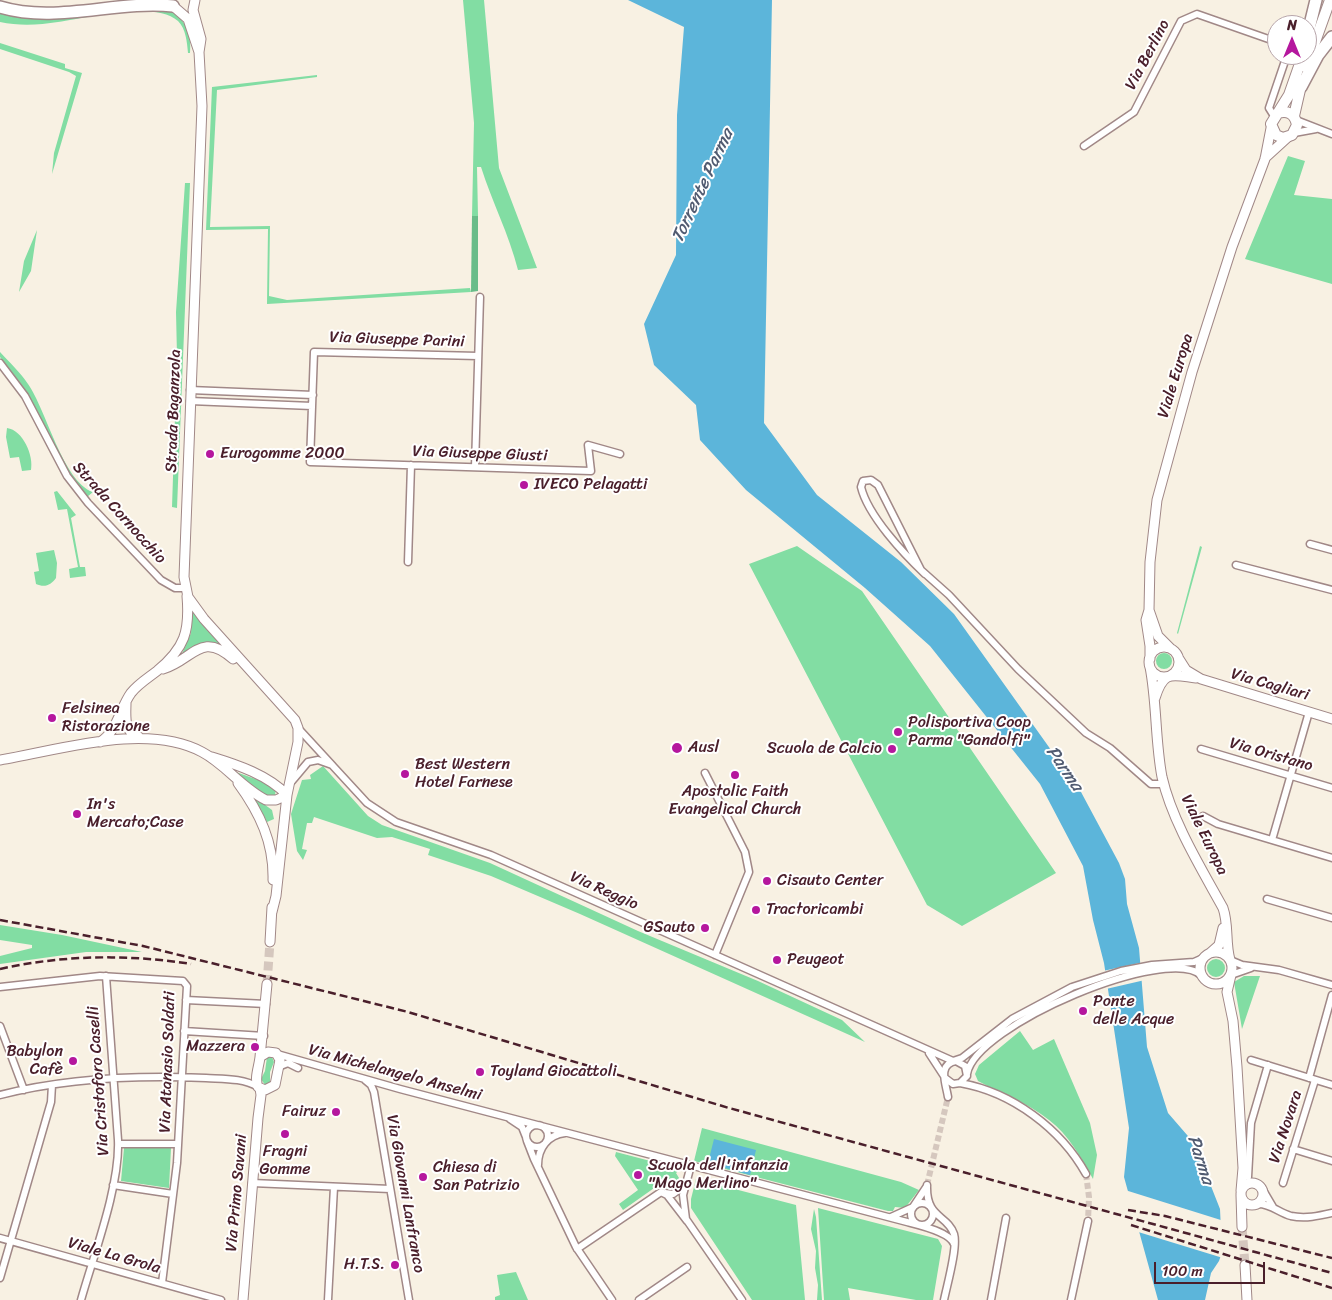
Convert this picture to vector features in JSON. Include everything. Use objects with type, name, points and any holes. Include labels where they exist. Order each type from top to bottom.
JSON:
[{"type":"highway","points":[[8,0],[35,6],[90,0]]},
{"type":"highway","points":[[0,6],[34,11],[142,0],[169,3]]},
{"type":"highway","points":[[1312,15],[1316,0]]},
{"type":"highway","points":[[1301,87],[1318,54],[1332,37]]},
{"type":"main road","points":[[1317,19],[1324,0]]},
{"type":"main road","points":[[1300,65],[1289,95],[1276,114],[1271,128],[1276,135],[1291,135],[1301,87],[1330,0]]},
{"type":"main road","points":[[1276,114],[1287,112],[1295,118]]},
{"type":"street","name":"Strada Baganzola","points":[[169,3],[184,6],[194,0]]},
{"type":"street","name":"Strada Baganzola","points":[[194,0],[193,10],[201,39],[199,54],[202,106],[183,562],[186,592],[207,623],[295,720],[298,728],[333,766]]},
{"type":"street","name":"Strada Baganzola","points":[[169,3],[188,19],[199,54]]},
{"type":"street","name":"Via Berlino","points":[[1084,146],[1134,112],[1181,21],[1197,14],[1267,38]]},
{"type":"street","points":[[1276,114],[1269,108],[1284,65]]},
{"type":"street","points":[[1295,118],[1316,129],[1332,134]]},
{"type":"street","name":"Viale Europa","points":[[1230,960],[1227,948],[1226,918],[1174,815],[1164,784],[1159,757],[1155,698],[1146,621],[1149,610],[1149,571],[1155,513],[1169,454],[1232,247],[1265,158],[1271,128]]},
{"type":"street","points":[[1265,158],[1291,135],[1316,129]]},
{"type":"street","points":[[475,467],[480,297]]},
{"type":"street","name":"Via Giuseppe Parini","points":[[313,395],[314,352],[478,356]]},
{"type":"street","name":"Strada Cornocchio","points":[[0,363],[25,396],[53,454],[74,486],[161,580],[186,592]]},
{"type":"street","points":[[190,390],[313,395],[312,406],[190,401]]},
{"type":"street","name":"Via Giuseppe Giusti","points":[[312,406],[310,462],[591,471],[588,446],[620,454]]},
{"type":"street","points":[[408,562],[410,465]]},
{"type":"street","points":[[925,574],[914,560],[878,485],[871,480],[863,481],[861,485],[863,493],[880,523],[925,574],[942,588],[1003,654],[1086,734],[1110,748],[1149,783],[1156,785],[1164,784]]},
{"type":"street","points":[[1310,544],[1332,550]]},
{"type":"street","points":[[1236,564],[1332,590]]},
{"type":"street","points":[[94,744],[107,736],[137,686],[172,657],[185,639],[188,622],[186,592]]},
{"type":"street","name":"Viale Europa","points":[[1149,610],[1158,636],[1173,650],[1179,659]]},
{"type":"street","points":[[154,673],[173,665],[197,649],[209,646],[223,650],[251,672]]},
{"type":"street","points":[[1171,675],[1159,676],[1150,663],[1158,649],[1166,647],[1173,650]]},
{"type":"street","points":[[1155,698],[1161,682],[1178,668],[1179,659]]},
{"type":"street","name":"Via Cagliari","points":[[1179,659],[1186,670],[1201,679]]},
{"type":"street","name":"Via Cagliari","points":[[1171,675],[1201,679],[1332,719]]},
{"type":"street","points":[[127,701],[128,728],[134,735],[178,742],[274,782],[287,795]]},
{"type":"street","points":[[1272,840],[1309,712]]},
{"type":"street","points":[[272,912],[276,898],[287,795],[298,742],[298,728]]},
{"type":"street","points":[[0,760],[142,737]]},
{"type":"street","name":"Via Oristano","points":[[1201,749],[1332,788]]},
{"type":"street","points":[[212,757],[235,778],[268,800],[287,795]]},
{"type":"street","points":[[290,785],[302,767],[309,761],[320,760],[333,766]]},
{"type":"street","name":"Via Reggio","points":[[333,766],[367,803],[390,820],[491,855],[926,1051],[963,1064],[967,1075],[976,1086]]},
{"type":"street","points":[[705,773],[745,852],[749,872],[715,955]]},
{"type":"street","points":[[235,778],[254,805],[268,837],[273,864],[270,942]]},
{"type":"street","points":[[1203,816],[1218,824],[1332,858]]},
{"type":"street","name":"Viale Europa","points":[[1207,955],[1219,945],[1222,932],[1216,896]]},
{"type":"street","points":[[1267,899],[1332,918]]},
{"type":"street","points":[[1230,1008],[1221,992],[1192,970],[1150,973],[1113,981],[1037,1007],[978,1053],[970,1063],[967,1075],[948,1097],[944,1077],[945,1068],[953,1061],[962,1058],[1006,1022],[1072,987],[1109,974],[1152,965],[1192,962],[1207,955],[1222,952],[1230,960],[1254,967],[1279,970],[1332,985]]},
{"type":"street","points":[[1205,979],[1200,966],[1207,955]]},
{"type":"street","points":[[1230,960],[1232,968],[1227,987],[1234,1030],[1244,1168],[1241,1192],[1242,1225],[1244,1214],[1263,1197],[1260,1187]]},
{"type":"street","points":[[1205,979],[1222,983],[1231,975],[1254,967]]},
{"type":"street","points":[[0,986],[34,981],[106,976]]},
{"type":"street","name":"Via Atanasio Soldati","points":[[106,976],[183,981],[187,986],[178,1144],[173,1194]]},
{"type":"street","name":"Via Cristoforo Caselli","points":[[80,1300],[113,1185],[118,1144],[106,976]]},
{"type":"street","name":"Via Primo Savani","points":[[243,1300],[261,1095],[256,1080],[264,1036],[267,984]]},
{"type":"street","name":"Via Novara","points":[[1282,1183],[1312,1079],[1332,995]]},
{"type":"street","points":[[186,1000],[266,1004]]},
{"type":"street","points":[[0,1026],[24,1090]]},
{"type":"street","points":[[0,1095],[52,1085],[114,1079],[182,1077],[240,1080],[268,1090],[274,1086],[280,1060],[264,1036],[184,1031]]},
{"type":"street","name":"Via Reggio","points":[[926,1051],[950,1084],[976,1086],[1027,1111],[1050,1127],[1077,1159],[1086,1174]]},
{"type":"street","points":[[260,1057],[266,1052],[276,1053]]},
{"type":"street","name":"Via Michelangelo Anselmi","points":[[276,1053],[566,1133],[919,1225],[946,1235],[954,1244]]},
{"type":"street","points":[[1251,1060],[1332,1084]]},
{"type":"street","name":"Via Michelangelo Anselmi","points":[[278,1067],[288,1063],[298,1068]]},
{"type":"street","points":[[1248,1177],[1252,1117],[1268,1065]]},
{"type":"street","points":[[240,1080],[258,1073]]},
{"type":"street","points":[[362,1078],[369,1083],[374,1092]]},
{"type":"street","points":[[374,1092],[375,1086],[383,1084]]},
{"type":"street","points":[[0,1278],[51,1102],[52,1085]]},
{"type":"street","name":"Via Giovanni Lanfranco","points":[[374,1092],[409,1300]]},
{"type":"street","name":"Via Michelangelo Anselmi","points":[[507,1117],[522,1127],[529,1149],[539,1166],[577,1249],[612,1300]]},
{"type":"street","points":[[539,1166],[539,1153],[546,1142],[547,1133],[540,1126],[530,1128],[527,1139],[536,1147],[546,1142],[553,1136],[566,1133]]},
{"type":"street","points":[[118,1144],[178,1144]]},
{"type":"street","points":[[1293,1149],[1332,1161]]},
{"type":"street","points":[[688,1222],[683,1202],[691,1165]]},
{"type":"street","points":[[1244,1168],[1248,1177],[1260,1187],[1273,1207]]},
{"type":"street","points":[[577,1249],[658,1193],[676,1193],[686,1182]]},
{"type":"street","points":[[252,1183],[390,1189]]},
{"type":"street","points":[[1241,1192],[1248,1184],[1260,1187]]},
{"type":"street","points":[[113,1185],[173,1194],[162,1283]]},
{"type":"street","points":[[927,1185],[932,1209],[933,1216],[930,1222],[919,1225],[912,1219],[913,1207],[927,1185]]},
{"type":"street","points":[[328,1300],[334,1187]]},
{"type":"street","points":[[1241,1192],[1246,1204],[1273,1207],[1298,1217],[1332,1214]]},
{"type":"street","points":[[664,1193],[688,1222],[742,1300]]},
{"type":"street","points":[[887,1217],[924,1204],[932,1209],[952,1230],[954,1244],[944,1300]]},
{"type":"street","points":[[991,1300],[1006,1218]]},
{"type":"street","points":[[1072,1300],[1088,1221]]},
{"type":"street","name":"Viale La Grola","points":[[0,1238],[221,1300]]},
{"type":"street","points":[[639,1300],[686,1267]]},
{"type":"street","points":[[1243,1300],[1245,1270]]},
{"type":"street","points":[[1245,1270],[1248,1300]]},
{"type":"green space","points":[[463,0],[484,0],[499,168],[537,268],[518,270],[481,167],[477,167],[478,216],[472,216],[474,123]]},
{"type":"green space","points":[[167,9],[183,21],[190,39],[190,53],[188,53],[187,40],[181,24],[167,15],[153,12],[120,12],[36,24],[0,22],[0,10]]},
{"type":"green space","points":[[0,43],[65,64],[65,68],[82,73],[52,174],[54,153],[76,76],[0,49]]},
{"type":"green space","points":[[317,75],[317,77],[217,90],[210,227],[270,226],[269,296],[287,300],[470,288],[471,292],[267,304],[268,229],[206,230],[212,87]]},
{"type":"green space","points":[[1288,156],[1305,161],[1294,195],[1332,199],[1332,284],[1245,259]]},
{"type":"green space","points":[[185,183],[190,183],[177,508],[172,507],[177,356],[176,312]]},
{"type":"green space","points":[[472,216],[478,216],[478,291],[471,292]]},
{"type":"green space","points":[[37,230],[31,271],[19,292],[24,261]]},
{"type":"green space","points":[[0,352],[18,371],[35,395],[64,460],[82,486],[93,492],[87,497],[60,459],[30,398],[0,357]]},
{"type":"green space","points":[[7,428],[18,433],[26,444],[31,458],[31,470],[22,471],[19,457],[10,458],[6,437]]},
{"type":"green space","points":[[57,491],[76,515],[71,518],[80,567],[85,567],[86,576],[70,578],[69,569],[78,567],[67,509],[58,510],[54,492]]},
{"type":"green space","name":"Polisportiva Coop Parma \"Gandolfi\"","points":[[797,546],[862,591],[1056,873],[962,926],[927,905],[749,564]]},
{"type":"green space","points":[[1200,546],[1202,547],[1178,634],[1177,633]]},
{"type":"green space","points":[[54,550],[57,563],[56,578],[48,585],[36,584],[34,572],[39,571],[36,553]]},
{"type":"green space","points":[[192,609],[221,645],[196,645],[181,656],[191,633]]},
{"type":"green space","points":[[1164,653],[1170,655],[1172,661],[1170,667],[1164,669],[1158,667],[1156,661],[1158,655]]},
{"type":"green space","points":[[323,766],[368,816],[382,825],[490,863],[638,931],[758,981],[842,1020],[865,1042],[580,914],[491,876],[428,855],[430,849],[392,837],[377,838],[314,817],[312,823],[307,823],[302,849],[307,850],[303,860],[297,851],[291,814],[302,780],[311,779],[310,775]]},
{"type":"green space","points":[[236,772],[272,785],[276,789],[275,795],[264,795]]},
{"type":"green space","points":[[253,796],[272,810],[274,819],[267,822]]},
{"type":"green space","points":[[0,925],[62,935],[142,952],[86,952],[0,964],[0,956],[32,948],[32,945],[0,940]]},
{"type":"green space","points":[[1216,959],[1222,962],[1225,968],[1222,974],[1216,977],[1210,974],[1207,968],[1210,962]]},
{"type":"green space","points":[[1244,976],[1260,976],[1242,1029],[1234,982]]},
{"type":"green space","points":[[1020,1031],[1033,1050],[1054,1039],[1090,1123],[1097,1155],[1093,1179],[1074,1147],[1056,1126],[1041,1114],[1015,1099],[978,1081],[975,1074],[979,1065]]},
{"type":"green space","points":[[267,1057],[272,1057],[274,1062],[270,1072],[270,1082],[265,1085],[261,1079],[265,1071]]},
{"type":"green space","points":[[702,1128],[901,1182],[919,1190],[905,1208],[895,1207],[893,1211],[888,1211],[694,1161]]},
{"type":"green space","points":[[124,1148],[171,1148],[169,1188],[121,1181]]},
{"type":"green space","points":[[616,1152],[681,1169],[676,1173],[679,1178],[679,1184],[670,1190],[661,1185],[657,1186],[623,1210],[619,1204],[638,1190],[615,1156]]},
{"type":"green space","points":[[696,1179],[796,1205],[805,1300],[752,1300],[691,1208],[691,1199]]},
{"type":"green space","points":[[818,1208],[938,1239],[942,1246],[933,1300],[916,1300],[848,1288],[850,1300],[824,1300]]},
{"type":"green space","points":[[814,1209],[822,1300],[817,1300],[816,1251],[811,1229]]},
{"type":"green space","points":[[516,1272],[528,1300],[495,1300],[495,1297],[500,1295],[497,1275]]},
{"type":"water","points":[[628,0],[772,0],[764,423],[817,495],[901,562],[954,614],[1081,792],[1119,863],[1125,879],[1127,904],[1139,948],[1147,1047],[1168,1113],[1194,1143],[1220,1209],[1222,1252],[1219,1261],[1211,1273],[1205,1300],[1158,1300],[1124,1177],[1129,1128],[1104,963],[1093,920],[1083,866],[1040,784],[930,646],[865,588],[746,490],[700,440],[696,405],[654,365],[644,324],[676,255],[677,115],[684,27]]},
{"type":"water","points":[[714,1139],[756,1150],[750,1175],[708,1163]]},
{"type":"pier","points":[[1144,962],[1145,980],[1106,989],[1103,971]]},
{"type":"pier","points":[[1125,1190],[1224,1221],[1223,1258],[1135,1231]]},
{"type":"tunnel","points":[[267,984],[270,942]]},
{"type":"tunnel","points":[[927,1185],[948,1097]]},
{"type":"tunnel","points":[[1086,1174],[1089,1197],[1088,1221]]},
{"type":"tunnel","points":[[1242,1227],[1245,1265]]},
{"type":"railway","points":[[0,920],[143,946],[408,1012],[729,1108],[1332,1273]]},
{"type":"railway","points":[[0,969],[47,961],[119,957],[191,964]]},
{"type":"railway","points":[[1128,1210],[1165,1216],[1332,1258]]},
{"type":"railway","points":[[1131,1225],[1332,1288]]},
{"type":"place","name":"Eurogomme 2000","points":[[210,454]]},
{"type":"place","name":"IVECO Pelagatti","points":[[524,485]]},
{"type":"place","name":"Felsinea Ristorazione","points":[[52,718]]},
{"type":"place","name":"Polisportiva Coop Parma \"Gandolfi\"","points":[[898,732]]},
{"type":"place","name":"Ausl","points":[[677,748]]},
{"type":"place","name":"Scuola de Calcio","points":[[892,749]]},
{"type":"place","name":"Best Western Hotel Farnese","points":[[405,774]]},
{"type":"place","name":"Apostolic Faith Evangelical Church","points":[[735,775]]},
{"type":"place","name":"In's Mercato;Case","points":[[77,814]]},
{"type":"place","name":"Cisauto Center","points":[[767,881]]},
{"type":"place","name":"Tractoricambi","points":[[756,910]]},
{"type":"place","name":"GSauto","points":[[705,928]]},
{"type":"place","name":"Peugeot","points":[[777,960]]},
{"type":"place","name":"Ponte delle Acque","points":[[1083,1011]]},
{"type":"place","name":"Mazzera","points":[[255,1047]]},
{"type":"place","name":"Babylon Cafè","points":[[73,1061]]},
{"type":"place","name":"Toyland Giocattoli","points":[[480,1072]]},
{"type":"place","name":"Fairuz","points":[[336,1112]]},
{"type":"place","name":"Fragni Gomme","points":[[285,1134]]},
{"type":"place","name":"Scuola dell'infanzia \"Mago Merlino\"","points":[[638,1175]]},
{"type":"place","name":"Chiesa di San Patrizio","points":[[423,1177]]},
{"type":"place","name":"H.T.S.","points":[[395,1265]]},
{"type":"water label","name":"Torrente Parma","points":[[703,186]]},
{"type":"water label","name":"Parma","points":[[1064,769]]},
{"type":"water label","name":"Parma","points":[[1200,1160]]}]
